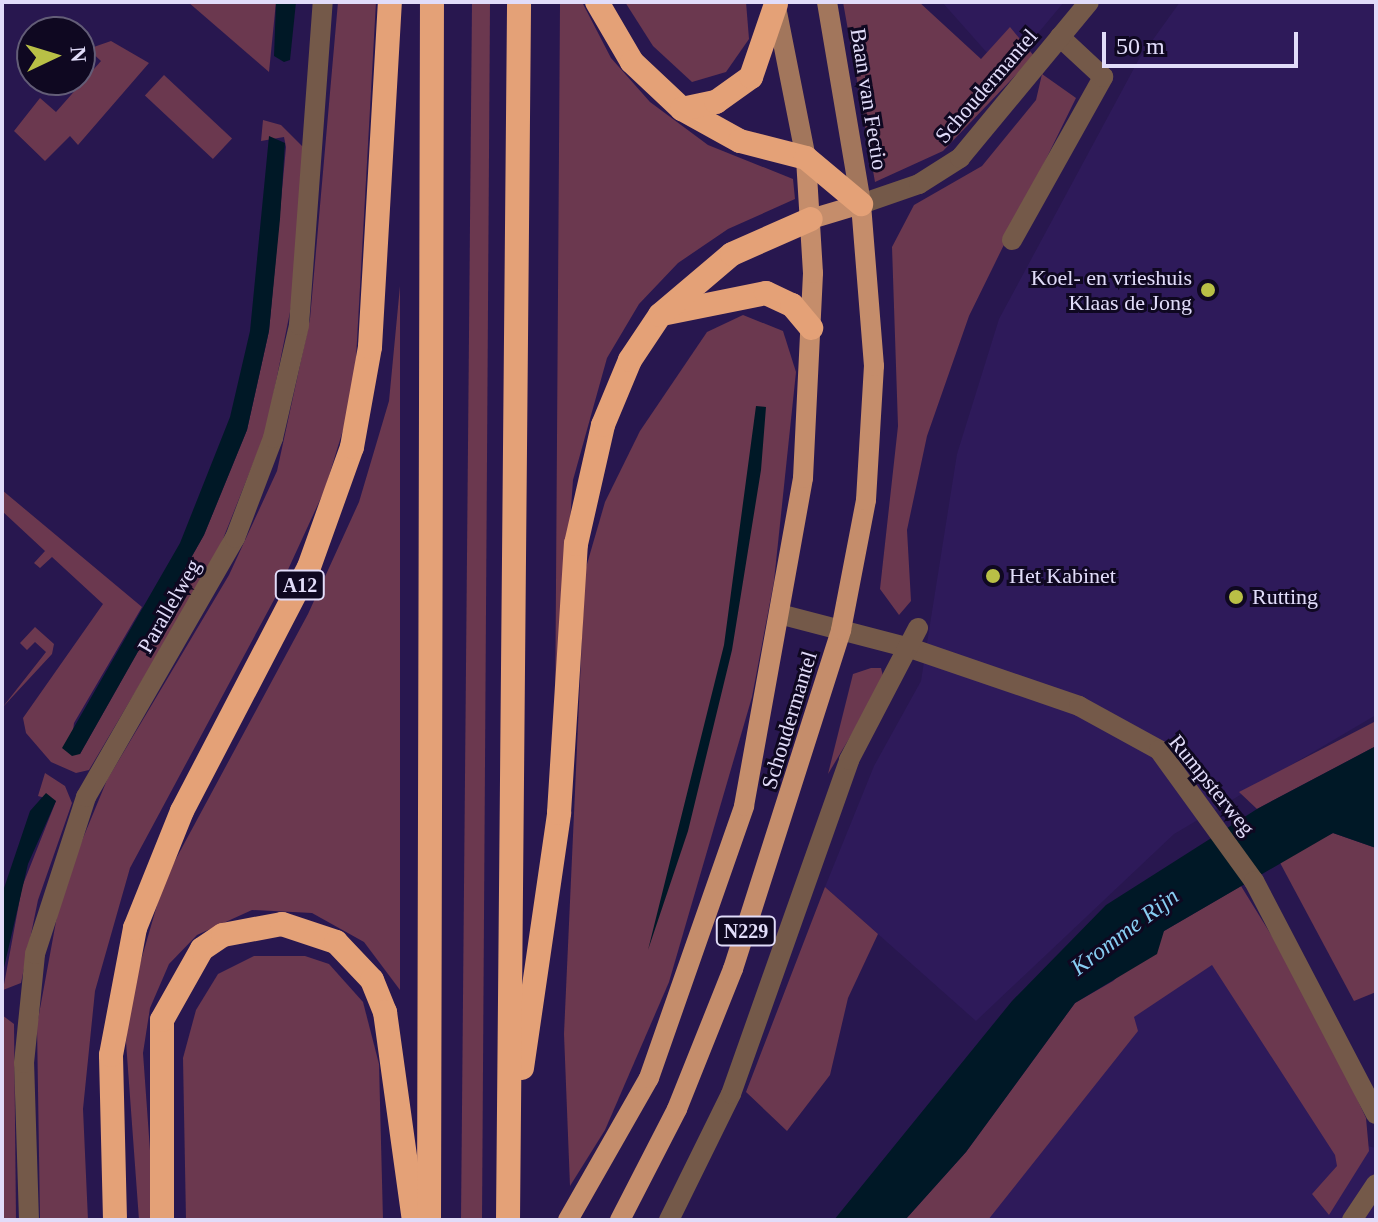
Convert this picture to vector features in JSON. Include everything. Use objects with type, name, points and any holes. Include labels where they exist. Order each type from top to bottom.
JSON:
[{"type":"highway","name":"A12","points":[[115,1220],[111,1055],[135,928],[182,811],[309,567],[352,447],[370,347],[390,2]]},
{"type":"highway","points":[[429,1220],[432,2]]},
{"type":"highway","points":[[508,1220],[519,2]]},
{"type":"highway","points":[[597,2],[632,62],[682,109],[740,141],[806,158],[861,204]]},
{"type":"highway","points":[[682,109],[716,102],[751,77],[776,3]]},
{"type":"highway","points":[[509,1153],[559,813],[581,508],[617,388],[660,315],[732,254],[811,219]]},
{"type":"highway","points":[[660,315],[766,293],[792,305],[811,328]]},
{"type":"highway","points":[[162,1220],[162,1020],[202,949],[223,935],[282,924],[336,942],[372,980],[385,1012],[414,1220]]},
{"type":"main road","name":"Baan van Fectio","points":[[827,2],[861,204]]},
{"type":"main road","points":[[776,3],[806,158]]},
{"type":"main road","name":"Schoudermantel","points":[[568,1220],[649,1078],[703,933],[744,806],[783,615],[803,478],[811,328],[811,219],[806,158]]},
{"type":"main road","name":"Schoudermantel","points":[[620,1220],[677,1109],[733,969],[841,630],[866,500],[874,366],[861,204],[811,219]]},
{"type":"street","name":"Parallelweg","points":[[29,1220],[24,1063],[35,954],[86,797],[235,538],[273,438],[305,274],[323,2]]},
{"type":"street","name":"Schoudermantel","points":[[861,204],[919,184],[960,158],[1089,2]]},
{"type":"street","name":"Schoudermantel","points":[[1012,240],[1103,77],[1060,37]]},
{"type":"street","name":"Rumpsterweg","points":[[783,615],[910,648],[1079,706],[1159,750],[1220,828],[1254,881],[1376,1114]]},
{"type":"street","points":[[669,1220],[737,1080],[849,760],[918,628]]},
{"type":"street","points":[[1352,1220],[1376,1184]]},
{"type":"shaded area","points":[[188,2],[276,2],[269,72]]},
{"type":"shaded area","points":[[338,2],[376,2],[354,394],[325,489],[275,598],[130,868],[95,991],[83,1109],[88,1220],[40,1220],[37,1025],[62,889],[107,780],[229,575],[277,471],[310,319]]},
{"type":"shaded area","points":[[472,2],[490,2],[482,1220],[461,1220]]},
{"type":"shaded area","points":[[560,2],[582,2],[611,58],[650,102],[708,145],[793,179],[795,199],[728,229],[678,263],[639,304],[607,358],[573,480],[555,729]]},
{"type":"shaded area","points":[[625,2],[746,2],[749,39],[726,72],[692,82],[653,46]]},
{"type":"shaded area","points":[[843,2],[919,2],[981,59],[1010,27],[1034,56],[943,151],[875,182]]},
{"type":"shaded area","points":[[942,2],[1064,2],[1005,73]]},
{"type":"shaded area","points":[[1180,2],[1376,2],[1376,715],[1174,834],[976,1021],[825,887],[874,766],[921,681],[957,454],[999,319],[1139,59]]},
{"type":"shaded area","points":[[111,41],[149,63],[78,145],[70,136],[45,161],[14,131],[40,98],[56,112],[70,96],[96,96],[96,67],[101,61],[96,56],[96,46]]},
{"type":"shaded area","points":[[1042,74],[1076,98],[969,316],[927,436],[907,530],[911,601],[899,615],[880,589],[898,426],[892,247],[914,205],[982,166],[1036,100]]},
{"type":"shaded area","points":[[164,75],[232,138],[213,159],[145,95]]},
{"type":"shaded area","points":[[263,120],[281,125],[305,149],[293,297],[266,431],[217,554],[89,770],[76,773],[51,762],[26,733],[23,718],[103,604],[52,557],[40,568],[34,563],[45,551],[2,511],[2,490],[142,607],[74,723],[70,754],[80,754],[204,535],[247,430],[269,331],[286,147],[284,137],[261,141]]},
{"type":"shaded area","points":[[400,286],[400,990],[364,942],[312,913],[252,910],[197,935],[169,964],[150,1008],[143,1053],[155,1220],[139,1220],[126,1042],[131,995],[164,881],[308,614],[359,502],[389,401]]},
{"type":"shaded area","points":[[743,315],[783,331],[796,372],[774,581],[752,697],[669,982],[605,1130],[570,1186],[564,1034],[585,571],[605,502],[640,431],[707,332]]},
{"type":"shaded area","points":[[35,627],[54,644],[52,654],[2,708],[46,652],[35,642],[27,650],[20,643]]},
{"type":"shaded area","points":[[881,668],[884,680],[828,774],[853,674]]},
{"type":"shaded area","points":[[1376,721],[1376,746],[1257,809],[1239,792]]},
{"type":"shaded area","points":[[45,773],[65,786],[72,803],[38,900],[21,983],[3,990],[22,887],[56,801],[38,796]]},
{"type":"shaded area","points":[[1333,833],[1376,848],[1376,992],[1354,1001],[1278,859]]},
{"type":"shaded area","points":[[1241,886],[1309,996],[1366,1118],[1369,1151],[1329,1215],[1312,1194],[1337,1166],[1335,1155],[1212,965],[1134,1017],[1138,1031],[988,1220],[905,1220],[966,1152],[1075,1003],[1113,981],[1164,931]]},
{"type":"shaded area","points":[[825,887],[878,934],[848,998],[830,1075],[787,1131],[746,1092]]},
{"type":"shaded area","points":[[1231,940],[1351,1142],[1376,1148],[1376,1220],[940,1220],[1117,1008]]},
{"type":"shaded area","points":[[254,956],[305,956],[329,964],[363,1002],[379,1064],[383,1220],[186,1220],[183,1058],[196,1010],[218,974]]},
{"type":"shaded area","points":[[2,1015],[14,1024],[16,1220],[2,1220]]},
{"type":"water","points":[[276,2],[296,2],[290,60],[284,62],[274,56]]},
{"type":"water","points":[[269,136],[285,143],[280,219],[269,331],[247,430],[204,535],[80,754],[72,756],[62,748],[180,543],[230,417],[250,331]]},
{"type":"water","points":[[756,406],[766,407],[761,470],[732,650],[688,831],[648,950],[724,645]]},
{"type":"water","name":"Kromme Rijn","points":[[1376,746],[1376,848],[1333,833],[1164,931],[1157,954],[1075,1003],[966,1152],[905,1220],[834,1220],[1012,1001],[1106,905],[1257,809]]},
{"type":"water","points":[[46,793],[56,801],[28,864],[2,976],[2,894],[30,811]]},
{"type":"place","name":"Koel- en vrieshuis Klaas de Jong","points":[[1208,290]]},
{"type":"place","name":"Het Kabinet","points":[[993,576]]},
{"type":"place","name":"Rutting","points":[[1236,597]]}]
